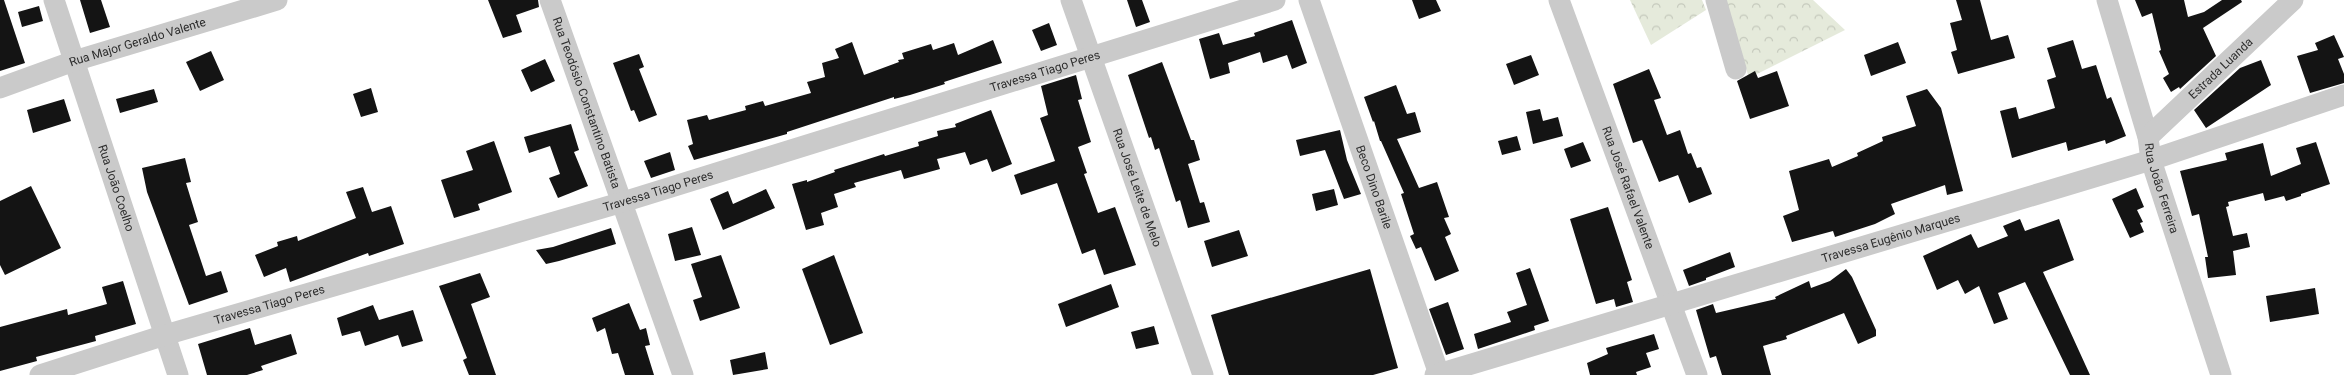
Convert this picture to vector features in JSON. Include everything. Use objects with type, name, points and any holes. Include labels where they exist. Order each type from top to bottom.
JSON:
[{"type":"street","name":"Rua João Coelho","points":[[54,0],[178,375]]},
{"type":"street","name":"Rua Major Geraldo Valente","points":[[0,88],[74,61],[277,0]]},
{"type":"street","name":"Rua Teodósio Constantino Batista","points":[[550,0],[624,202],[683,375]]},
{"type":"street","name":"Rua José Leite de Melo","points":[[1071,0],[1203,375]]},
{"type":"street","name":"Travessa Tiago Peres","points":[[40,375],[164,335],[624,202],[1275,0]]},
{"type":"street","name":"Beco Dino Barile","points":[[1308,0],[1437,374]]},
{"type":"street","name":"Rua José Rafael Valente","points":[[1559,0],[1697,375]]},
{"type":"street","points":[[1716,0],[1736,69]]},
{"type":"street","name":"Rua João Ferreira","points":[[2107,0],[2148,137],[2151,160],[2221,375]]},
{"type":"street","name":"Estrada Luanda","points":[[2148,137],[2293,0]]},
{"type":"street","name":"Travessa Eugênio Marques","points":[[1437,374],[2151,160],[2344,95]]},
{"type":"green space","points":[[1630,0],[1702,0],[1706,10],[1651,45]]},
{"type":"green space","points":[[1725,0],[1813,0],[1845,30],[1749,78]]},
{"type":"building","points":[[0,0],[4,0],[25,63],[0,71]]},
{"type":"building","points":[[80,0],[101,0],[110,27],[90,33]]},
{"type":"building","points":[[488,0],[538,0],[539,7],[516,15],[522,32],[503,38]]},
{"type":"building","points":[[1127,0],[1142,0],[1150,22],[1136,27]]},
{"type":"building","points":[[1412,0],[1436,0],[1441,11],[1419,19]]},
{"type":"building","points":[[1956,0],[1980,0],[1991,40],[2008,35],[2015,58],[1958,74],[1951,52],[1957,50],[1950,23],[1962,20]]},
{"type":"building","points":[[2135,0],[2184,0],[2188,17],[2204,12],[2222,0],[2241,0],[2242,2],[2203,28],[2216,56],[2180,89],[2179,87],[2171,92],[2163,78],[2169,74],[2159,51],[2161,50],[2152,13],[2142,17]]},
{"type":"building","points":[[39,6],[43,21],[22,27],[18,12]]},
{"type":"building","points":[[1292,20],[1307,63],[1292,69],[1287,55],[1263,63],[1260,52],[1228,63],[1230,73],[1210,79],[1199,39],[1219,33],[1223,45],[1255,36],[1254,33]]},
{"type":"building","points":[[1049,23],[1057,45],[1041,51],[1032,30]]},
{"type":"building","points":[[2334,35],[2344,57],[2338,59],[2344,74],[2344,83],[2310,93],[2297,56],[2318,50],[2315,43]]},
{"type":"building","points":[[993,40],[1002,63],[944,82],[945,84],[910,95],[894,99],[894,97],[787,132],[787,134],[694,160],[688,146],[693,144],[687,120],[707,115],[709,120],[746,110],[745,106],[763,101],[765,106],[811,93],[807,82],[825,77],[822,63],[839,58],[835,49],[852,42],[864,75],[899,62],[898,60],[904,59],[902,53],[931,44],[933,50],[954,43],[958,55]]},
{"type":"building","points":[[2073,40],[2082,69],[2096,65],[2107,99],[2111,97],[2126,136],[2106,144],[2105,140],[2068,151],[2066,142],[2012,158],[2000,111],[2016,107],[2019,119],[2055,108],[2047,80],[2056,77],[2047,48]]},
{"type":"building","points":[[1898,42],[1906,63],[1871,76],[1864,55]]},
{"type":"building","points":[[211,51],[224,80],[200,91],[186,62]]},
{"type":"building","points":[[639,54],[644,67],[639,69],[657,115],[639,122],[634,110],[631,111],[613,63]]},
{"type":"building","points":[[1531,55],[1539,75],[1514,85],[1506,64]]},
{"type":"building","points":[[545,59],[555,81],[531,92],[521,70]]},
{"type":"building","points":[[2261,60],[2271,85],[2206,128],[2194,110],[2240,68]]},
{"type":"building","points":[[1162,62],[1191,140],[1194,140],[1200,160],[1188,164],[1200,203],[1204,202],[1210,222],[1188,228],[1180,200],[1176,202],[1159,148],[1155,150],[1151,137],[1149,138],[1128,75]]},
{"type":"building","points":[[1649,69],[1661,98],[1654,100],[1667,135],[1680,130],[1688,154],[1691,153],[1697,168],[1701,167],[1712,194],[1689,203],[1678,175],[1659,182],[1642,140],[1633,143],[1613,84]]},
{"type":"building","points":[[1755,71],[1758,78],[1777,71],[1789,106],[1750,119],[1737,81]]},
{"type":"building","points":[[1076,75],[1082,99],[1078,100],[1091,142],[1078,147],[1087,173],[1084,174],[1098,213],[1115,207],[1136,265],[1104,275],[1095,249],[1082,254],[1057,183],[1021,195],[1014,175],[1055,161],[1040,118],[1048,115],[1041,86]]},
{"type":"building","points":[[1396,85],[1407,114],[1415,112],[1421,132],[1397,139],[1419,188],[1437,182],[1449,217],[1444,218],[1451,234],[1445,237],[1459,271],[1435,281],[1421,247],[1416,249],[1410,236],[1414,234],[1401,194],[1404,193],[1380,141],[1364,97]]},
{"type":"building","points":[[371,88],[378,112],[361,117],[353,94]]},
{"type":"building","points":[[154,89],[158,102],[120,113],[116,99]]},
{"type":"building","points":[[1927,89],[1941,108],[1963,191],[1947,195],[1945,185],[1891,204],[1895,214],[1875,224],[1835,237],[1833,231],[1792,242],[1783,216],[1799,210],[1789,171],[1829,159],[1832,167],[1858,156],[1857,153],[1883,141],[1882,137],[1916,126],[1906,96]]},
{"type":"building","points":[[64,99],[71,121],[33,133],[27,110]]},
{"type":"building","points":[[1540,109],[1543,121],[1558,117],[1563,136],[1533,144],[1526,112]]},
{"type":"building","points":[[991,110],[1012,164],[992,172],[987,159],[970,165],[965,152],[937,159],[940,169],[904,179],[901,170],[854,183],[856,187],[834,194],[838,207],[821,213],[824,225],[806,230],[792,184],[807,180],[807,182],[835,172],[834,170],[884,154],[885,156],[919,146],[918,142],[938,136],[937,131],[956,127],[955,124]]},
{"type":"building","points":[[571,124],[579,150],[574,152],[588,186],[558,198],[549,178],[560,174],[550,146],[529,153],[524,137]]},
{"type":"building","points":[[1340,130],[1347,160],[1361,194],[1344,199],[1325,150],[1300,156],[1296,140]]},
{"type":"building","points":[[1517,136],[1521,150],[1502,155],[1498,141]]},
{"type":"building","points":[[494,141],[512,192],[478,204],[480,210],[454,218],[441,180],[473,170],[466,151]]},
{"type":"building","points":[[1583,142],[1591,161],[1571,168],[1564,149]]},
{"type":"building","points":[[2316,142],[2330,184],[2286,201],[2284,196],[2265,201],[2263,193],[2228,202],[2229,206],[2226,207],[2233,236],[2247,233],[2250,247],[2233,251],[2236,275],[2208,278],[2205,257],[2208,257],[2199,214],[2192,216],[2180,171],[2227,160],[2225,153],[2263,143],[2271,176],[2301,164],[2296,148]]},
{"type":"building","points":[[670,152],[675,170],[651,178],[644,161]]},
{"type":"building","points":[[185,158],[191,182],[186,183],[198,222],[189,225],[206,276],[221,271],[228,292],[189,305],[147,192],[142,168]]},
{"type":"building","points":[[31,186],[61,248],[5,275],[0,265],[0,201]]},
{"type":"building","points":[[363,187],[372,212],[391,206],[404,244],[369,256],[368,253],[290,282],[286,268],[264,277],[255,255],[278,246],[277,242],[297,236],[298,241],[356,218],[346,192]]},
{"type":"building","points":[[2136,188],[2144,207],[2137,210],[2143,222],[2140,223],[2144,232],[2130,238],[2112,199]]},
{"type":"building","points":[[766,189],[775,208],[723,230],[710,199],[728,191],[733,204]]},
{"type":"building","points":[[1334,189],[1338,205],[1316,211],[1312,194]]},
{"type":"building","points":[[1608,207],[1632,280],[1627,282],[1633,302],[1616,307],[1614,299],[1596,304],[1570,219]]},
{"type":"building","points":[[2020,219],[2025,231],[2059,219],[2074,260],[2043,272],[2090,375],[2070,375],[2025,282],[1998,293],[2008,319],[1994,324],[1979,286],[1965,294],[1958,280],[1937,290],[1923,256],[1971,234],[1978,248],[2008,236],[2003,226]]},
{"type":"building","points":[[692,227],[701,255],[675,261],[668,234]]},
{"type":"building","points":[[611,228],[616,244],[559,261],[546,264],[536,250],[553,247]]},
{"type":"building","points":[[1239,230],[1248,256],[1212,267],[1204,241]]},
{"type":"building","points":[[1730,252],[1735,267],[1689,286],[1683,270]]},
{"type":"building","points":[[721,255],[740,308],[700,321],[693,300],[702,297],[691,264]]},
{"type":"building","points":[[834,255],[863,333],[830,345],[802,269]]},
{"type":"building","points":[[1530,268],[1549,321],[1534,326],[1535,330],[1478,349],[1474,334],[1511,322],[1507,312],[1527,305],[1516,273]]},
{"type":"building","points":[[1370,269],[1398,368],[1373,375],[1229,375],[1211,315]]},
{"type":"building","points":[[1846,269],[1852,277],[1876,330],[1876,336],[1858,344],[1844,313],[1786,336],[1787,339],[1763,346],[1771,375],[1722,375],[1716,356],[1710,358],[1696,310],[1713,304],[1716,313],[1776,299],[1775,297],[1809,281],[1811,288],[1830,281]]},
{"type":"building","points":[[480,273],[490,297],[471,304],[496,375],[469,375],[463,360],[467,358],[439,286]]},
{"type":"building","points":[[123,281],[136,324],[95,336],[96,341],[36,357],[37,361],[0,371],[0,327],[67,309],[68,315],[107,304],[102,287]]},
{"type":"building","points":[[1111,284],[1119,307],[1066,327],[1058,304]]},
{"type":"building","points":[[2315,288],[2319,314],[2270,322],[2266,296]]},
{"type":"building","points":[[1448,302],[1464,349],[1446,355],[1429,309]]},
{"type":"building","points":[[629,303],[640,330],[646,328],[650,345],[645,346],[654,375],[625,375],[618,353],[612,354],[605,328],[597,332],[592,318]]},
{"type":"building","points":[[373,305],[379,320],[413,310],[423,341],[402,347],[398,335],[365,346],[360,331],[342,336],[337,318]]},
{"type":"building","points":[[1154,326],[1159,344],[1136,349],[1131,332]]},
{"type":"building","points":[[250,328],[255,345],[291,334],[297,354],[261,366],[263,370],[247,375],[207,375],[198,344]]},
{"type":"building","points":[[1654,334],[1659,349],[1646,353],[1651,367],[1636,372],[1637,375],[1590,375],[1587,363],[1608,354],[1606,348]]},
{"type":"building","points":[[765,352],[768,369],[733,375],[730,360]]}]
